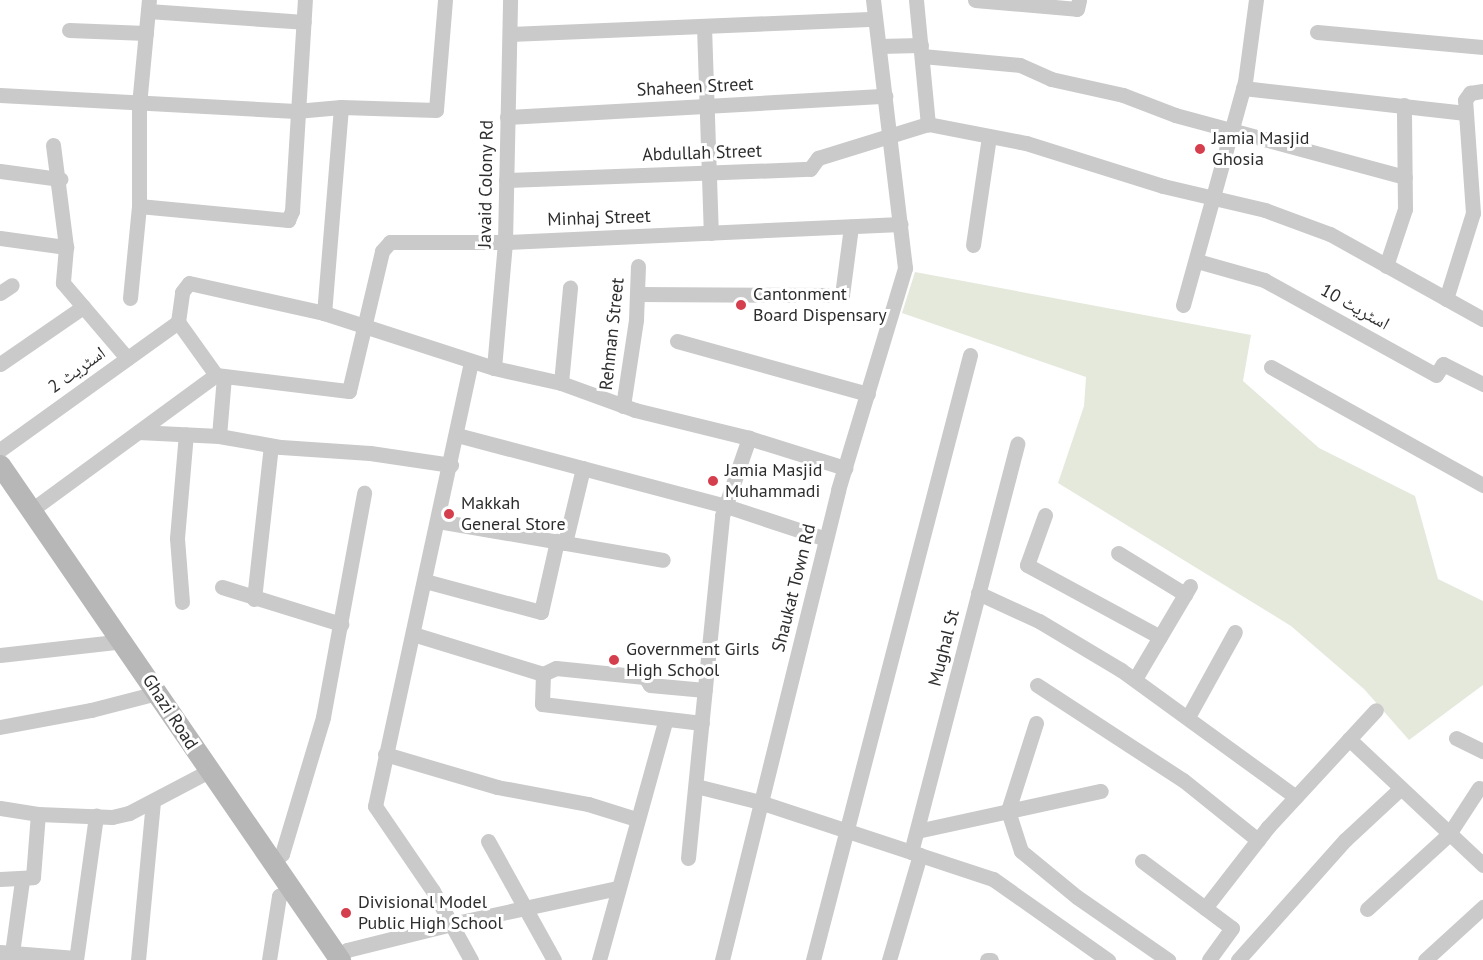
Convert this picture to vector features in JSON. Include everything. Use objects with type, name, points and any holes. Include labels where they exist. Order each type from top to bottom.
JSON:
[{"type":"main road","name":"Ghazi Road","points":[[0,465],[30,511],[124,641],[209,771],[339,959]]},
{"type":"street","points":[[139,206],[288,219],[292,211],[296,111],[305,0]]},
{"type":"street","points":[[0,94],[139,105],[296,111],[341,107],[436,110],[445,0]]},
{"type":"street","name":"Javaid Colony Rd","points":[[494,368],[505,242],[510,0]]},
{"type":"street","name":"Shaukat Town Rd","points":[[722,960],[826,539],[845,468],[898,299],[905,268],[873,0]]},
{"type":"street","points":[[916,0],[928,124]]},
{"type":"street","points":[[975,0],[1077,9],[1079,0]]},
{"type":"street","points":[[1183,305],[1243,88],[1256,0]]},
{"type":"street","points":[[130,298],[139,206],[139,105],[148,5],[304,22]]},
{"type":"street","points":[[510,34],[875,19]]},
{"type":"street","points":[[704,26],[711,233]]},
{"type":"street","points":[[69,30],[146,33]]},
{"type":"street","points":[[1317,32],[1483,47]]},
{"type":"street","points":[[879,46],[1020,65],[1051,79],[1123,95],[1175,115],[1405,177]]},
{"type":"street","points":[[1243,88],[1466,113]]},
{"type":"street","points":[[1446,299],[1473,213],[1476,153],[1465,100],[1470,93],[1483,91]]},
{"type":"street","name":"Shaheen Street","points":[[507,117],[885,96]]},
{"type":"street","points":[[1386,266],[1401,231],[1405,177],[1404,105]]},
{"type":"street","points":[[324,314],[341,107]]},
{"type":"street","points":[[890,134],[928,124],[989,136],[1265,210],[1330,234],[1483,319]]},
{"type":"street","name":"Abdullah Street","points":[[506,180],[810,169],[818,158],[890,134]]},
{"type":"street","points":[[973,245],[989,136]]},
{"type":"street","points":[[53,145],[60,179],[66,247],[63,283],[127,358]]},
{"type":"street","points":[[0,171],[60,179]]},
{"type":"street","name":"Minhaj Street","points":[[365,327],[384,244],[505,242],[901,225]]},
{"type":"street","points":[[637,294],[842,295],[851,227]]},
{"type":"street","points":[[0,238],[66,247]]},
{"type":"street","name":"اسٹریٹ 10","points":[[1197,261],[1264,280],[1436,375],[1443,363],[1483,384]]},
{"type":"street","name":"Rehman Street","points":[[624,406],[638,266]]},
{"type":"street","points":[[219,436],[220,376],[178,322],[182,292],[189,283],[324,314],[494,368],[561,383],[624,406],[749,438],[845,468]]},
{"type":"street","points":[[561,383],[570,287]]},
{"type":"street","points":[[0,364],[83,307]]},
{"type":"street","name":"اسٹریٹ 2","points":[[0,450],[178,322]]},
{"type":"street","points":[[30,511],[138,432],[220,376],[349,391],[365,327]]},
{"type":"street","points":[[677,341],[868,394]]},
{"type":"street","points":[[813,960],[970,355]]},
{"type":"street","points":[[471,361],[451,465],[375,806],[451,924],[471,960]]},
{"type":"street","points":[[1271,367],[1483,485]]},
{"type":"street","points":[[138,432],[219,436],[272,446],[370,453],[451,465]]},
{"type":"street","points":[[182,602],[177,538],[186,434]]},
{"type":"street","points":[[457,435],[726,506],[826,539]]},
{"type":"street","points":[[688,858],[726,506],[749,438]]},
{"type":"street","name":"Mughal St","points":[[889,960],[916,854],[916,831],[1017,444]]},
{"type":"street","points":[[254,599],[272,446]]},
{"type":"street","points":[[425,580],[541,612],[583,468]]},
{"type":"street","points":[[272,862],[282,854],[295,818],[323,717],[364,493]]},
{"type":"street","points":[[1045,515],[1027,565],[1160,637]]},
{"type":"street","points":[[438,521],[663,560]]},
{"type":"street","points":[[1118,553],[1187,590],[1135,680]]},
{"type":"street","points":[[222,587],[254,599],[341,624]]},
{"type":"street","points":[[978,593],[1039,621],[1135,680],[1296,797]]},
{"type":"street","points":[[1188,717],[1235,632]]},
{"type":"street","points":[[413,634],[543,674],[556,668],[578,670],[645,677],[650,685],[705,690]]},
{"type":"street","points":[[0,655],[124,641]]},
{"type":"street","points":[[543,674],[542,704],[702,723]]},
{"type":"street","points":[[1037,685],[1183,780],[1258,840]]},
{"type":"street","points":[[0,727],[91,710],[157,693]]},
{"type":"street","points":[[1205,908],[1258,840],[1376,710]]},
{"type":"street","points":[[599,960],[636,819],[666,719]]},
{"type":"street","points":[[1036,723],[1008,811],[1021,850],[1077,897],[1168,960]]},
{"type":"street","points":[[1456,738],[1483,751]]},
{"type":"street","points":[[1349,739],[1483,865]]},
{"type":"street","points":[[385,754],[478,782],[588,804],[636,819]]},
{"type":"street","points":[[0,808],[38,814],[129,813],[209,771]]},
{"type":"street","points":[[696,786],[760,802],[993,879],[1108,960]]},
{"type":"street","points":[[1238,960],[1345,840],[1401,788]]},
{"type":"street","points":[[1367,909],[1449,834],[1479,788]]},
{"type":"street","points":[[916,831],[1101,791]]},
{"type":"street","points":[[138,960],[153,801]]},
{"type":"street","points":[[0,879],[22,880],[33,877],[38,814]]},
{"type":"street","points":[[22,880],[8,955],[76,959],[96,815]]},
{"type":"street","points":[[488,841],[527,907],[554,960]]},
{"type":"street","points":[[1142,861],[1232,928],[1218,957]]},
{"type":"street","points":[[339,959],[347,950],[451,924],[618,888]]},
{"type":"street","points":[[269,960],[279,896],[291,889]]},
{"type":"street","points":[[1425,960],[1483,907]]},
{"type":"street","points":[[987,960],[992,960]]},
{"type":"shaded area","points":[[915,272],[1251,335],[1243,381],[1319,448],[1415,496],[1438,579],[1483,601],[1483,685],[1409,740],[1364,689],[1291,626],[1058,483],[1084,406],[1086,377],[902,313]]},
{"type":"place","name":"Jamia Masjid Ghosia","points":[[1200,149]]},
{"type":"place","name":"Cantonment Board Dispensary","points":[[741,305]]},
{"type":"place","name":"Jamia Masjid Muhammadi","points":[[713,481]]},
{"type":"place","name":"Makkah General Store","points":[[449,514]]},
{"type":"place","name":"Government Girls High School","points":[[614,660]]},
{"type":"place","name":"Divisional Model Public High School","points":[[346,913]]}]
